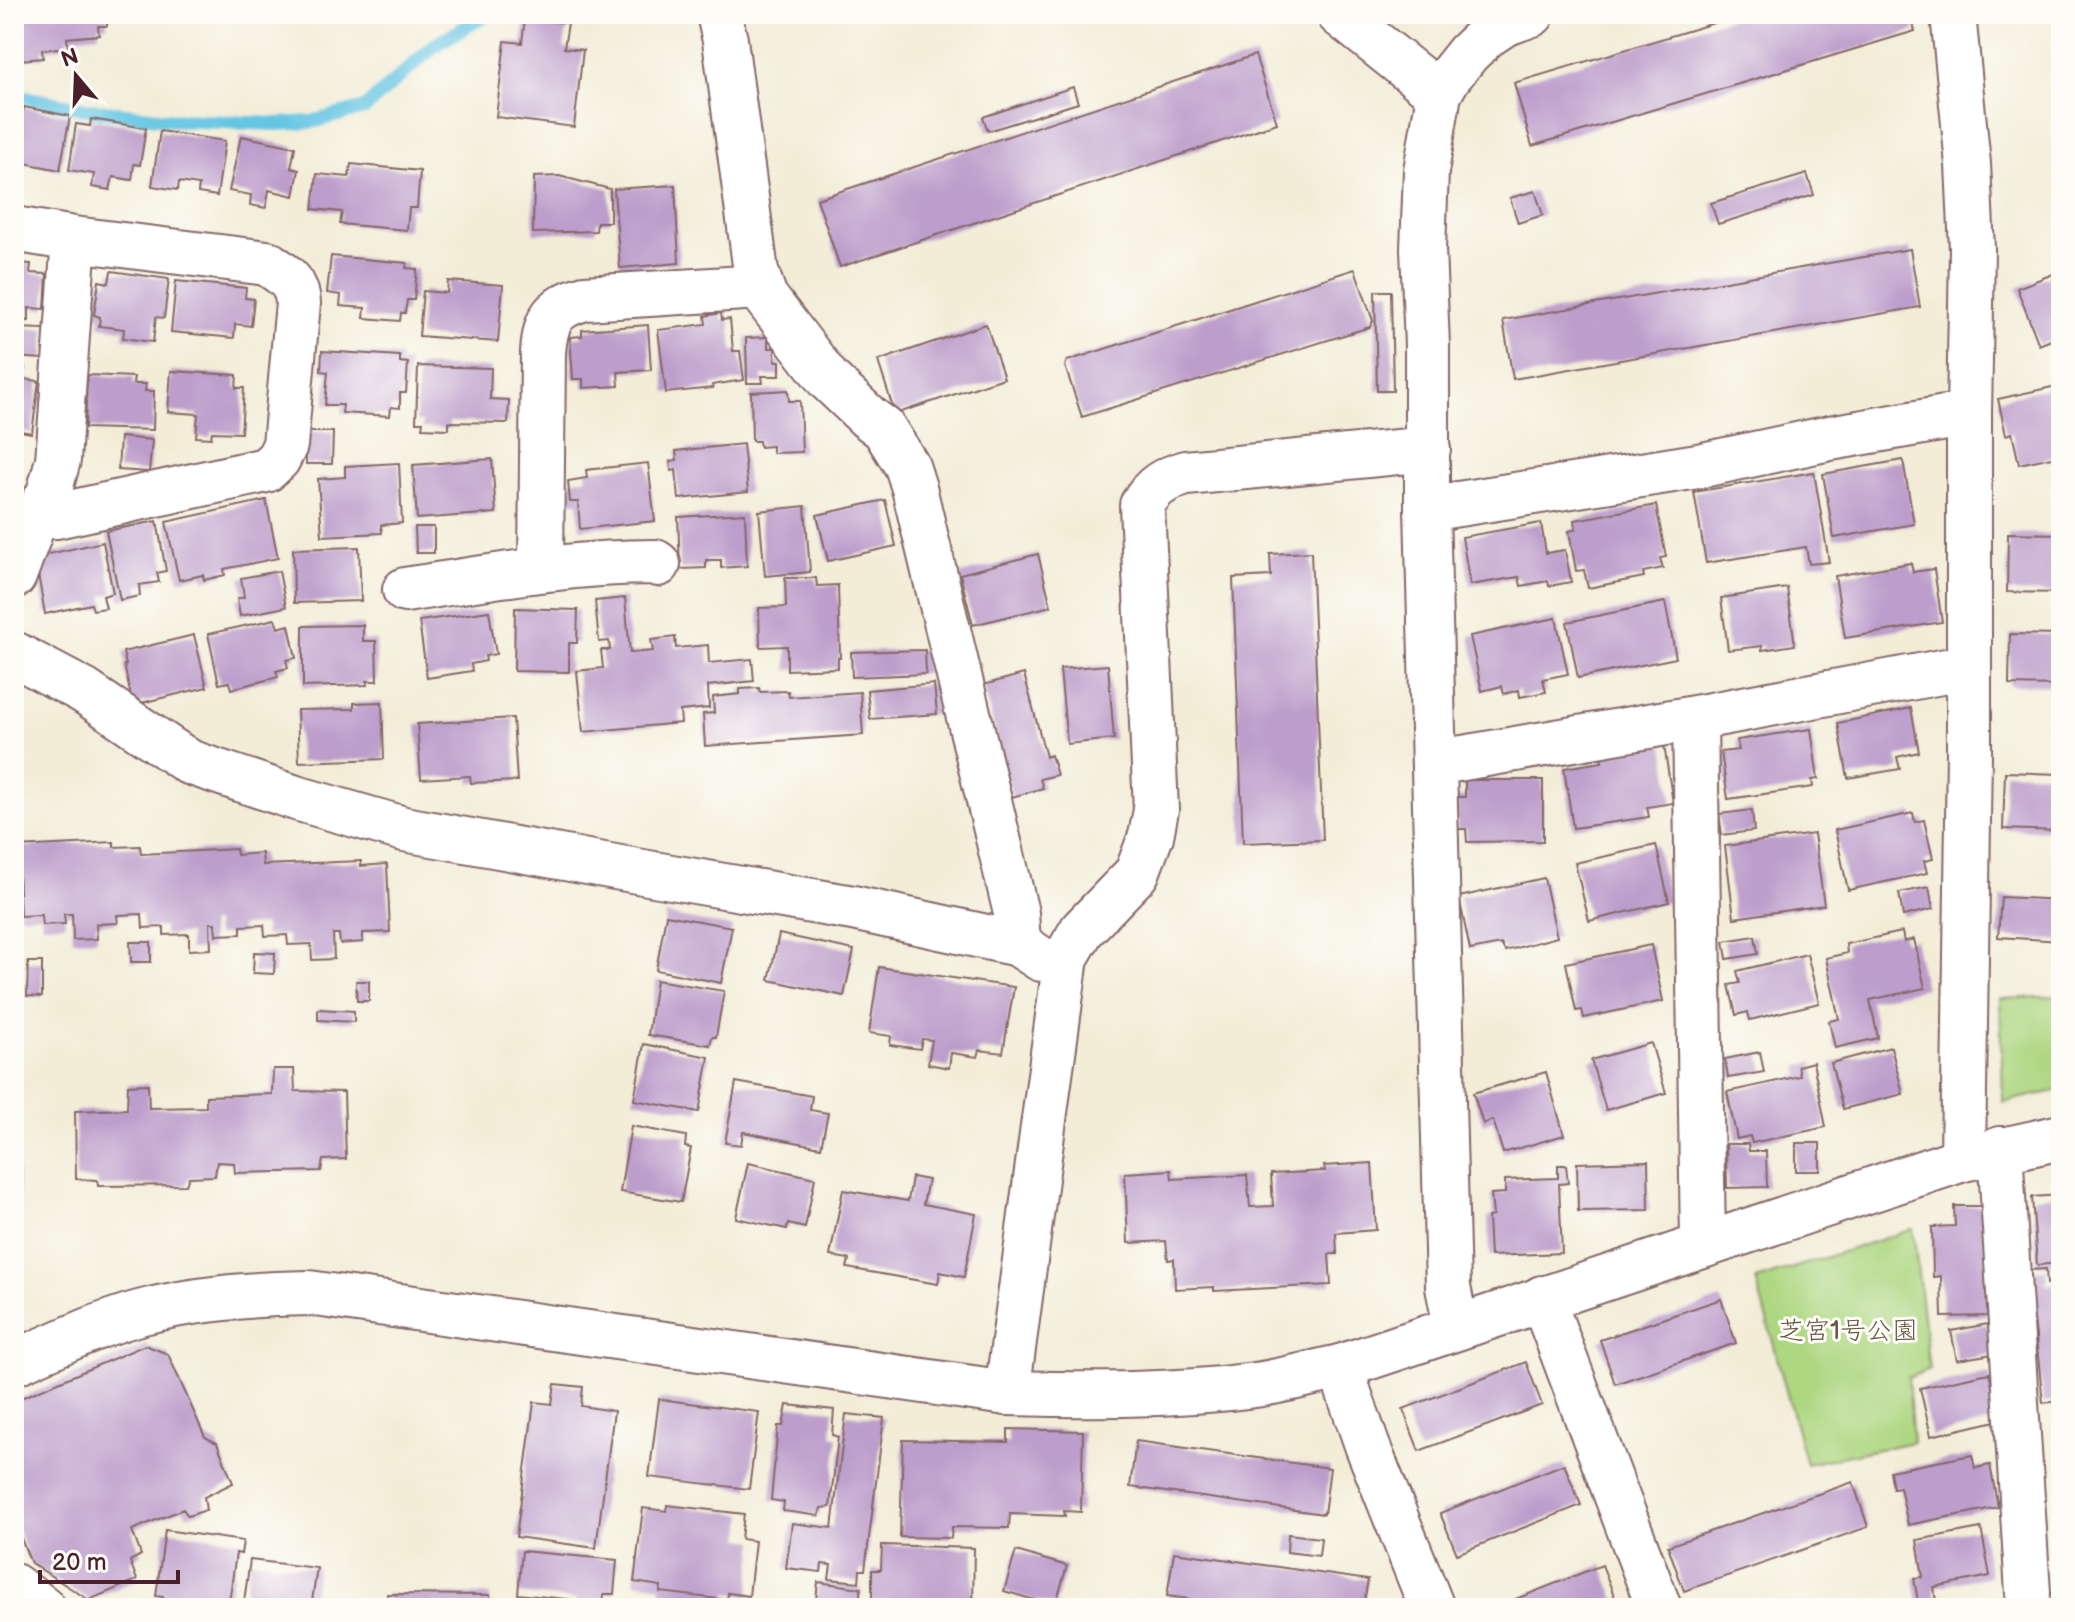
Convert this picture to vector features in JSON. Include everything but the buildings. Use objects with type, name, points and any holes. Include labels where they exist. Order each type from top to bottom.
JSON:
[{"type":"street","points":[[719,14],[760,287],[828,379],[884,429],[907,466],[1016,913],[1018,944]]},
{"type":"street","points":[[1339,14],[1439,94]]},
{"type":"street","points":[[1456,1327],[1448,1287],[1427,509],[1423,249],[1426,171],[1439,94],[1448,78],[1486,36],[1504,24],[1532,14]]},
{"type":"street","points":[[1953,14],[1968,164],[1972,250],[1968,667],[1982,1154],[2028,1593]]},
{"type":"street","points":[[14,229],[267,263],[292,281],[298,292],[288,430],[278,459],[266,470],[85,511],[56,516],[25,516]]},
{"type":"street","points":[[14,576],[25,516],[49,493],[58,460],[74,239]]},
{"type":"street","points":[[541,569],[543,352],[545,332],[552,315],[567,303],[585,298],[760,287]]},
{"type":"street","points":[[1427,509],[1698,466],[1830,438],[1969,414]]},
{"type":"street","points":[[1007,1393],[1066,957],[1082,930],[1137,873],[1151,836],[1156,810],[1142,505],[1157,484],[1186,473],[1428,449]]},
{"type":"street","points":[[405,590],[598,563],[658,564]]},
{"type":"street","points":[[14,654],[84,691],[189,762],[296,798],[404,829],[853,908],[1018,944],[1063,974]]},
{"type":"street","points":[[1434,763],[1968,667]]},
{"type":"street","points":[[1695,718],[1703,1244]]},
{"type":"street","points":[[14,1363],[140,1313],[226,1297],[309,1293],[1007,1393],[1106,1396],[1208,1390],[1259,1384],[1340,1367],[1703,1244],[1982,1154],[2061,1137]]},
{"type":"street","points":[[1542,1298],[1659,1608]]},
{"type":"street","points":[[1340,1367],[1367,1445],[1432,1608]]},
{"type":"street","points":[[14,1586],[43,1608]]},
{"type":"green space","points":[[2061,996],[2061,1090],[2003,1102],[2000,999]]},
{"type":"green space","name":"芝宮1号公園","points":[[1913,1229],[1929,1369],[1908,1378],[1913,1442],[1806,1464],[1756,1280]]},
{"type":"waterway","points":[[14,95],[86,109],[174,120],[277,124],[311,122],[365,108],[435,45],[488,14]]}]
